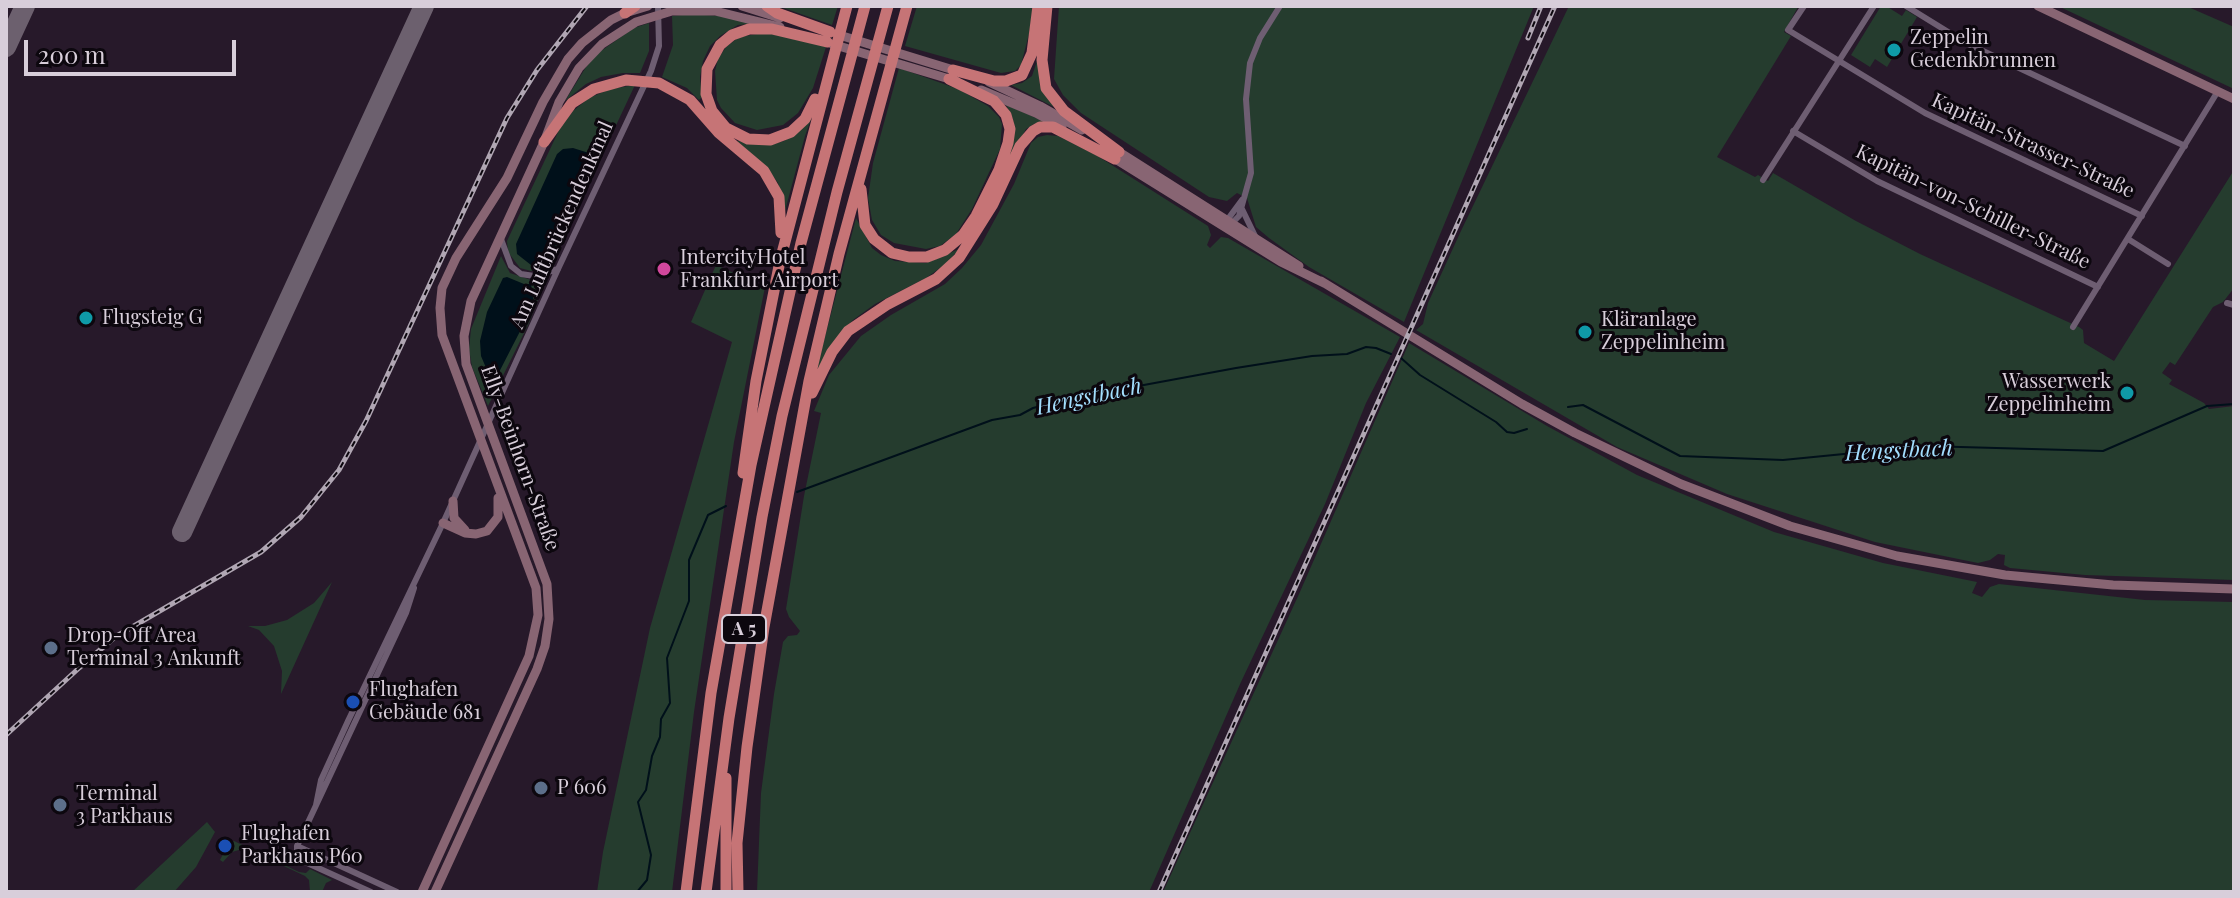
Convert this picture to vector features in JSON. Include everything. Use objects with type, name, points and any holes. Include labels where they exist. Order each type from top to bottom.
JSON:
[{"type":"highway","points":[[767,6],[830,43]]},
{"type":"highway","points":[[830,43],[764,28],[732,35],[717,48],[707,69],[705,91],[710,107],[726,128],[743,138],[767,141],[784,136],[799,126],[809,113],[830,43],[847,6]]},
{"type":"highway","name":"A 5","points":[[686,892],[711,693],[742,513],[789,289],[865,6]]},
{"type":"highway","name":"A 5","points":[[706,892],[726,741],[762,517],[782,416],[837,192],[888,6]]},
{"type":"highway","points":[[726,892],[737,843],[764,627],[818,339],[907,6]]},
{"type":"highway","points":[[951,74],[994,81],[1006,81],[1022,75],[1032,53],[1038,6]]},
{"type":"highway","points":[[1047,6],[1042,60],[1046,88],[1064,111],[1117,155]]},
{"type":"highway","points":[[742,513],[746,439],[780,261],[830,43]]},
{"type":"highway","points":[[864,159],[860,197],[862,211],[868,230],[880,245],[903,256],[921,258],[945,250],[957,242],[990,190],[1007,149],[1010,129],[1006,115],[994,101],[951,74]]},
{"type":"highway","points":[[544,142],[572,103],[582,96],[616,81],[637,79],[659,83],[690,100],[719,133],[757,164],[772,181],[781,207],[780,261]]},
{"type":"highway","points":[[802,424],[824,368],[848,331],[880,309],[936,279],[964,252],[987,216],[1020,146],[1029,134],[1040,127],[1053,127],[1117,155]]},
{"type":"highway","points":[[726,741],[726,892]]},
{"type":"highway","points":[[737,843],[738,892]]},
{"type":"street","name":"Am Luftbrückendenkmal","points":[[297,846],[316,805],[326,769],[657,57],[660,35],[658,6]]},
{"type":"street","points":[[742,6],[830,43],[951,74],[1036,113],[1117,155],[1422,343],[1575,433],[1681,484],[1790,526],[1885,553],[1975,571],[2113,585],[2234,589]]},
{"type":"street","points":[[1228,223],[1242,208],[1252,162],[1246,99],[1250,63],[1260,38],[1280,6]]},
{"type":"street","name":"Kapitän-Strasser-Straße","points":[[1804,6],[1788,30],[1925,113],[2142,216]]},
{"type":"street","points":[[1763,180],[1874,6]]},
{"type":"street","points":[[1906,6],[1966,43],[2185,146]]},
{"type":"street","points":[[2038,6],[2234,99]]},
{"type":"street","name":"Elly-Beinhorn-Straße","points":[[422,892],[529,656],[538,605],[536,588],[442,335],[442,288],[456,258],[507,178],[555,77],[582,43],[630,9],[725,12],[830,43]]},
{"type":"street","name":"Elly-Beinhorn-Straße","points":[[435,892],[537,669],[548,633],[550,598],[547,584],[466,364],[464,336],[471,301],[544,142],[559,102],[579,68],[610,37],[648,10]]},
{"type":"street","points":[[2073,327],[2218,91]]},
{"type":"street","name":"Kapitän-von-Schiller-Straße","points":[[1793,131],[1877,181],[2098,287]]},
{"type":"street","points":[[1228,223],[1244,197]]},
{"type":"street","points":[[1242,208],[1256,238]]},
{"type":"street","points":[[1228,223],[1281,262],[1326,284]]},
{"type":"street","points":[[500,237],[506,258],[521,274],[534,276],[558,269]]},
{"type":"street","points":[[2128,239],[2168,264]]},
{"type":"street","points":[[443,523],[471,534],[487,531],[497,519],[497,482]]},
{"type":"street","points":[[453,501],[456,521],[471,534]]},
{"type":"street","points":[[371,892],[305,862],[297,853],[297,846],[397,892]]},
{"type":"green space","points":[[778,6],[838,6],[832,25]]},
{"type":"green space","points":[[917,6],[1033,6],[1021,65],[1015,71],[1001,73],[905,46]]},
{"type":"green space","points":[[1059,6],[1534,6],[1404,322],[1309,267],[1269,238],[1256,227],[1247,198],[1237,193],[1227,201],[1209,197],[1081,113],[1063,95],[1054,79]]},
{"type":"green space","points":[[1569,6],[1798,7],[1784,32],[1791,36],[1717,157],[1768,181],[1773,173],[1920,254],[2079,327],[2083,330],[2084,343],[2114,361],[2234,170],[2234,288],[2223,302],[2213,307],[2175,365],[2170,362],[2162,373],[2172,380],[2169,384],[2204,403],[2209,409],[2234,406],[2234,580],[2085,575],[2010,568],[2004,565],[2005,555],[1998,554],[1978,563],[1875,542],[1727,494],[1617,447],[1416,330],[1423,324],[1428,303],[1460,233]]},
{"type":"green space","points":[[1881,6],[1902,16],[1906,10],[1917,17],[1887,67],[1875,59],[1870,67],[1851,55]]},
{"type":"green space","points":[[2058,6],[2186,6],[2234,27],[2234,89]]},
{"type":"green space","points":[[672,16],[734,17],[750,24],[738,25],[710,46],[703,61],[700,77],[702,97],[699,100],[687,88],[662,77],[673,45]]},
{"type":"green space","points":[[649,23],[649,51],[640,73],[601,77],[586,84],[565,101],[598,53],[634,28]]},
{"type":"green space","points":[[769,32],[826,47],[813,88],[798,113],[783,125],[757,130],[735,123],[721,108],[717,100],[715,71],[726,47],[739,37]]},
{"type":"green space","points":[[1038,58],[1040,85],[1054,107],[1011,85],[1022,83],[1032,76]]},
{"type":"green space","points":[[899,68],[958,89],[988,106],[1002,124],[1000,149],[972,209],[956,234],[940,246],[926,249],[894,243],[881,235],[872,220],[868,198],[873,163]]},
{"type":"green space","points":[[635,85],[555,255],[542,269],[531,271],[520,268],[508,252],[507,241],[559,130],[573,111],[589,98],[610,89]]},
{"type":"green space","points":[[1005,104],[1045,122],[1026,129],[1008,162],[1014,124]]},
{"type":"green space","points":[[814,111],[785,211],[778,183],[768,169],[737,143],[770,145],[784,141],[796,133]]},
{"type":"green space","points":[[1047,135],[1058,136],[1096,155],[1208,226],[1211,235],[1207,245],[1210,248],[1221,237],[1228,238],[1400,337],[1366,403],[1325,504],[1241,682],[1149,892],[757,892],[761,793],[774,694],[783,642],[800,631],[786,609],[821,413],[814,411],[829,375],[861,336],[945,284],[962,268],[981,245],[1014,184],[1031,143]]},
{"type":"green space","points":[[856,218],[872,248],[895,261],[926,263],[959,249],[947,263],[926,278],[875,304],[853,320],[833,343],[815,375]]},
{"type":"green space","points":[[501,256],[510,273],[531,280],[547,276],[529,323],[488,406],[472,367],[469,349],[471,329]]},
{"type":"green space","points":[[716,265],[765,287],[734,442],[694,712],[672,892],[597,892],[650,628],[732,342],[691,322]]},
{"type":"green space","points":[[1409,343],[1547,426],[1637,475],[1774,532],[1883,563],[1977,582],[1972,593],[1982,597],[1990,587],[1999,584],[2145,600],[2234,602],[2234,892],[1163,892]]},
{"type":"green space","points":[[332,582],[281,694],[282,671],[274,646],[259,630],[248,626],[265,626],[287,620],[314,603]]},
{"type":"green space","points":[[207,822],[215,832],[196,867],[174,892],[132,892]]},
{"type":"green space","points":[[234,841],[299,872],[306,873],[310,869],[332,880],[326,883],[322,892],[310,892],[309,880],[305,876],[252,851],[232,852],[223,862],[220,860],[229,842]]},
{"type":"water","points":[[573,148],[592,154],[586,178],[550,258],[531,265],[517,254],[516,244],[557,154],[563,149]]},
{"type":"water","points":[[503,278],[531,284],[534,304],[492,382],[481,356],[480,341],[487,312]]},
{"type":"waterway","name":"Hengstbach","points":[[797,492],[992,420],[1020,415],[1033,408],[1068,399],[1236,368],[1347,354],[1366,347],[1391,354]]},
{"type":"waterway","name":"Hengstbach","points":[[1401,358],[1420,375],[1507,432],[1527,429]]},
{"type":"waterway","name":"Hengstbach","points":[[1568,407],[1583,405],[1680,456],[1783,460],[1925,446],[2103,451],[2207,406],[2234,404]]},
{"type":"waterway","points":[[637,892],[647,880],[651,855],[638,802],[646,790],[652,756],[660,737],[661,719],[670,703],[667,658],[689,601],[689,560],[708,515],[726,506]]},
{"type":"taxiway","points":[[6,47],[25,6]]},
{"type":"taxiway","points":[[182,532],[424,6]]},
{"type":"railway","points":[[6,735],[115,637],[261,552],[301,517],[339,470],[366,421],[507,118],[537,70],[587,6]]},
{"type":"railway","points":[[1528,38],[1541,6]]},
{"type":"railway","points":[[1159,892],[1555,6]]},
{"type":"place","name":"Zeppelin Gedenkbrunnen","points":[[1894,50]]},
{"type":"place","name":"IntercityHotel Frankfurt Airport","points":[[664,269]]},
{"type":"place","name":"Flugsteig G","points":[[86,318]]},
{"type":"place","name":"Kläranlage Zeppelinheim","points":[[1585,332]]},
{"type":"place","name":"Wasserwerk Zeppelinheim","points":[[2127,393]]},
{"type":"place","name":"Drop-Off Area Terminal 3 Ankunft","points":[[51,648]]},
{"type":"place","name":"Flughafen Gebäude 681","points":[[353,702]]},
{"type":"place","name":"P 606","points":[[541,788]]},
{"type":"place","name":"Terminal 3 Parkhaus","points":[[60,805]]},
{"type":"place","name":"Flughafen Parkhaus P60","points":[[225,846]]}]
